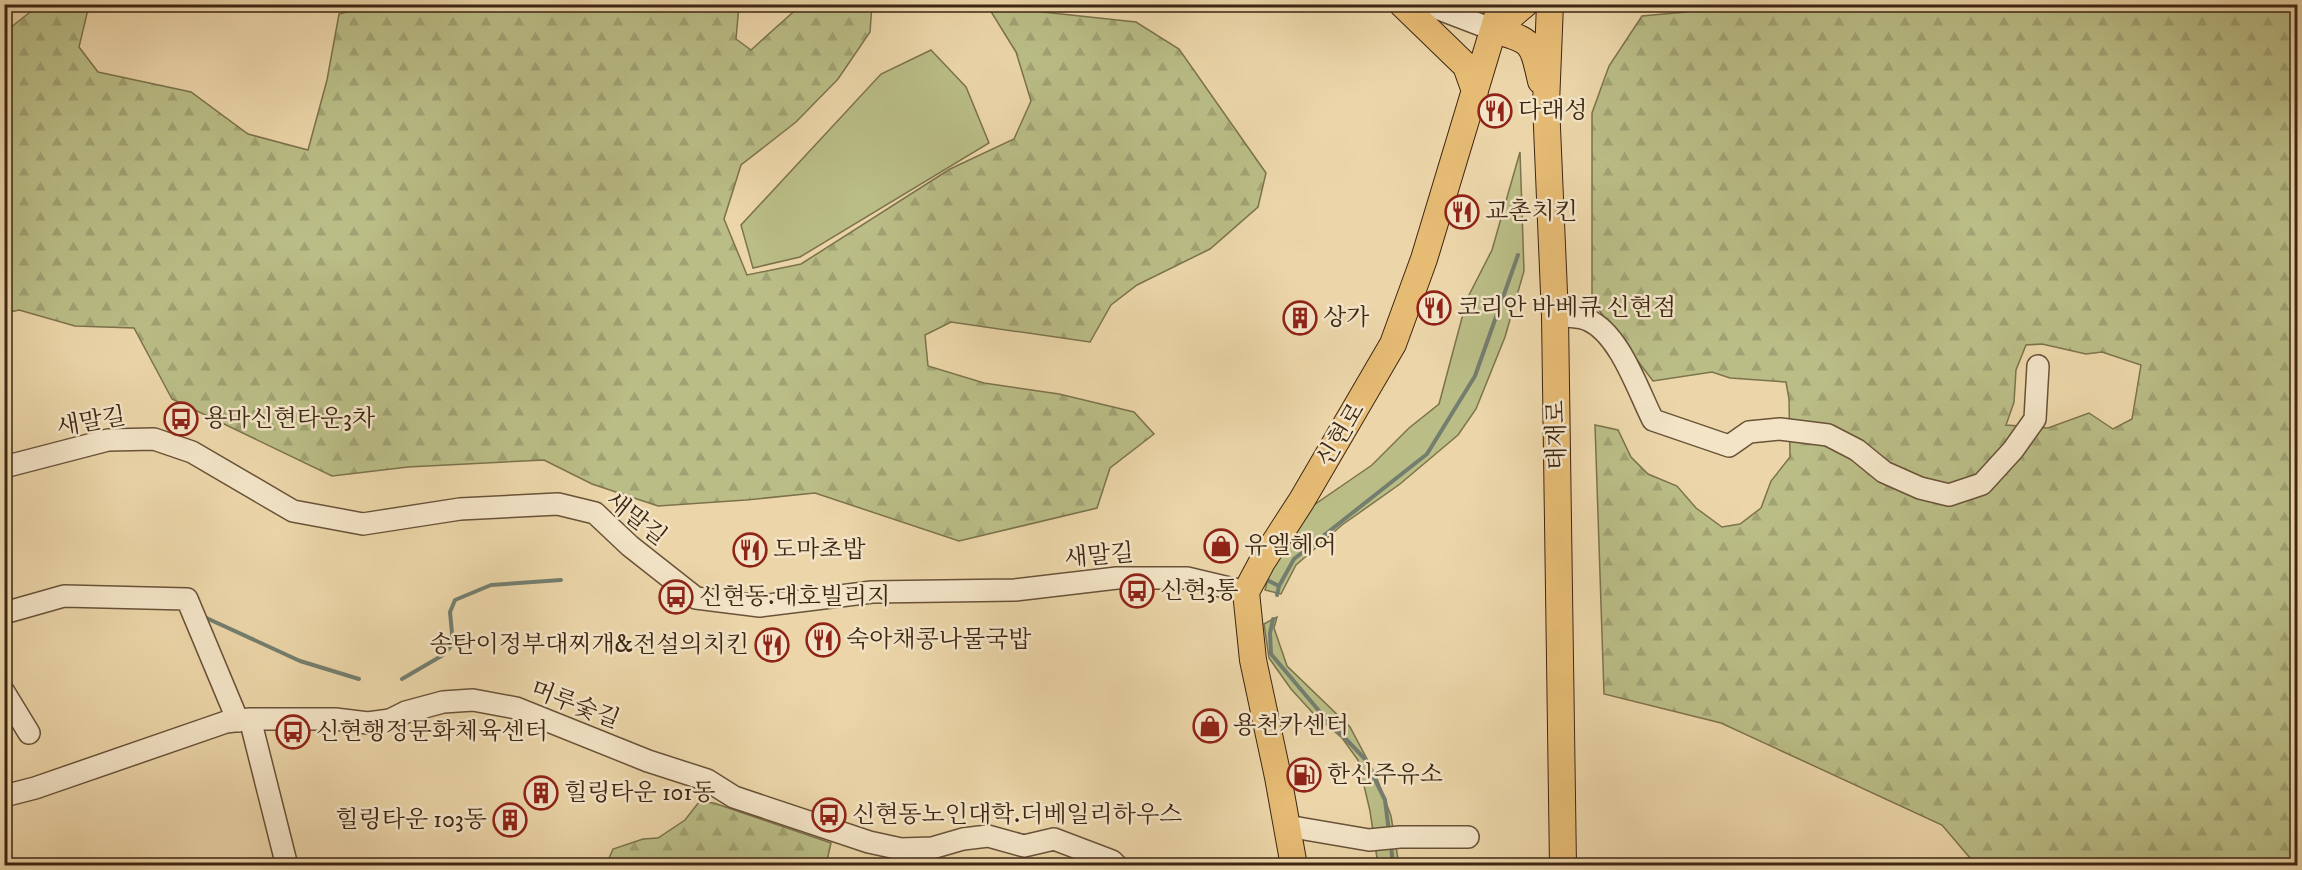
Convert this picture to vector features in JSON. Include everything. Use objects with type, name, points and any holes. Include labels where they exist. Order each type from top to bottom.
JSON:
[{"type":"main road","points":[[1402,4],[1466,66],[1474,91]]},
{"type":"main road","name":"신현로","points":[[1246,592],[1393,344],[1424,259],[1501,4]]},
{"type":"main road","points":[[1494,30],[1525,4]]},
{"type":"main road","name":"태재로","points":[[1550,4],[1546,104],[1555,316],[1563,866]]},
{"type":"main road","name":"태재로","points":[[1562,4],[1560,101],[1566,316],[1572,866]]},
{"type":"main road","points":[[1494,30],[1524,38],[1534,54],[1546,104]]},
{"type":"main road","points":[[1246,592],[1253,660],[1294,866]]},
{"type":"street","points":[[1426,4],[1494,30]]},
{"type":"street","points":[[1566,316],[1588,320],[1604,331],[1623,355],[1653,420],[1729,446],[1749,432],[1780,429],[1828,435],[1857,450],[1884,471],[1920,488],[1949,495],[1982,484],[2013,450],[2035,419],[2038,366]]},
{"type":"street","name":"새말길","points":[[4,467],[108,440],[154,439],[192,452],[293,511],[363,524],[460,509],[558,504],[595,513],[630,546],[696,598],[760,606],[872,592],[1015,590],[1117,578],[1187,578],[1246,592]]},
{"type":"street","points":[[4,613],[64,596],[187,599],[244,720],[287,866]]},
{"type":"street","points":[[4,692],[29,734]]},
{"type":"street","name":"머루숯길","points":[[4,796],[35,788],[226,722],[335,719],[368,723],[390,720],[405,712],[442,702],[473,700],[516,708],[648,761],[707,780],[734,797],[869,843],[901,849],[932,848],[963,839],[988,836],[1024,846],[1054,839],[1112,861],[1117,866]]},
{"type":"street","points":[[1287,826],[1370,840],[1400,837],[1468,837]]},
{"type":"green space","points":[[1692,4],[2297,5],[2297,865],[1976,865],[1942,825],[1721,723],[1604,694],[1595,425],[1618,430],[1631,457],[1648,474],[1677,486],[1696,508],[1722,527],[1740,524],[1761,508],[1771,481],[1790,457],[1789,399],[1786,382],[1730,378],[1712,372],[1653,381],[1592,301],[1592,113],[1609,66],[1642,16],[1686,12]],"holes":[[[2042,344],[2086,354],[2102,352],[2141,365],[2132,419],[2113,429],[2089,413],[2048,428],[2006,425],[2014,402],[2016,370],[2026,345]]]},
{"type":"green space","points":[[39,5],[89,5],[79,47],[98,72],[191,92],[248,134],[308,150],[327,80],[339,14],[371,5],[739,5],[736,39],[751,50],[801,5],[872,5],[870,32],[838,79],[796,122],[741,165],[724,219],[747,275],[801,264],[950,169],[1014,139],[1031,101],[1016,52],[990,10],[1024,10],[1136,22],[1179,49],[1266,173],[1258,207],[1210,249],[1137,285],[1111,305],[1090,342],[951,322],[925,335],[928,366],[984,383],[1059,394],[1134,412],[1154,434],[1110,468],[1097,508],[959,541],[815,493],[658,506],[592,484],[544,460],[408,467],[332,476],[172,399],[134,328],[75,326],[19,310],[5,313],[5,32]]},
{"type":"green space","points":[[931,50],[966,87],[989,143],[800,257],[753,268],[741,225],[881,74]]},
{"type":"green space","points":[[1520,152],[1524,271],[1505,337],[1476,409],[1458,435],[1400,484],[1342,525],[1296,565],[1281,594],[1265,590],[1270,571],[1311,507],[1372,465],[1409,428],[1439,404],[1467,299],[1492,250]]},
{"type":"green space","points":[[1277,617],[1274,628],[1287,666],[1350,727],[1376,776],[1391,816],[1399,865],[1378,865],[1370,811],[1358,760],[1342,738],[1312,712],[1291,689],[1269,658],[1264,624]]},
{"type":"green space","points":[[699,802],[714,803],[831,843],[826,865],[606,865],[613,849],[643,839],[658,838],[685,820]]},
{"type":"waterway","points":[[1277,595],[1279,586],[1294,559],[1427,454],[1475,376],[1518,255]]},
{"type":"waterway","points":[[402,679],[443,655],[453,644],[450,612],[455,600],[491,585],[561,580]]},
{"type":"waterway","points":[[1269,581],[1279,586]]},
{"type":"waterway","points":[[202,616],[300,661],[359,679]]},
{"type":"waterway","points":[[1273,619],[1270,633],[1271,654],[1320,712],[1365,759],[1385,800],[1389,832]]},
{"type":"waterway","points":[[1391,845],[1393,866]]},
{"type":"place","name":"다래성","points":[[1495,111]]},
{"type":"place","name":"교촌치킨","points":[[1462,212]]},
{"type":"place","name":"코리안 바베큐 신현점","points":[[1434,308]]},
{"type":"place","name":"상가","points":[[1300,318]]},
{"type":"place","name":"용마신현타운3차","points":[[181,419]]},
{"type":"place","name":"유엘헤어","points":[[1221,546]]},
{"type":"place","name":"도마초밥","points":[[750,550]]},
{"type":"place","name":"신현3통","points":[[1137,591]]},
{"type":"place","name":"신현동.대호빌리지","points":[[676,597]]},
{"type":"place","name":"숙아채콩나물국밥","points":[[823,640]]},
{"type":"place","name":"송탄이정부대찌개&전설의치킨","points":[[772,645]]},
{"type":"place","name":"용천카센터","points":[[1210,726]]},
{"type":"place","name":"신현행정문화체육센터","points":[[293,732]]},
{"type":"place","name":"한신주유소","points":[[1304,775]]},
{"type":"place","name":"힐링타운 101동","points":[[541,793]]},
{"type":"place","name":"신현동노인대학.더베일리하우스","points":[[829,815]]},
{"type":"place","name":"힐링타운 103동","points":[[510,820]]}]
